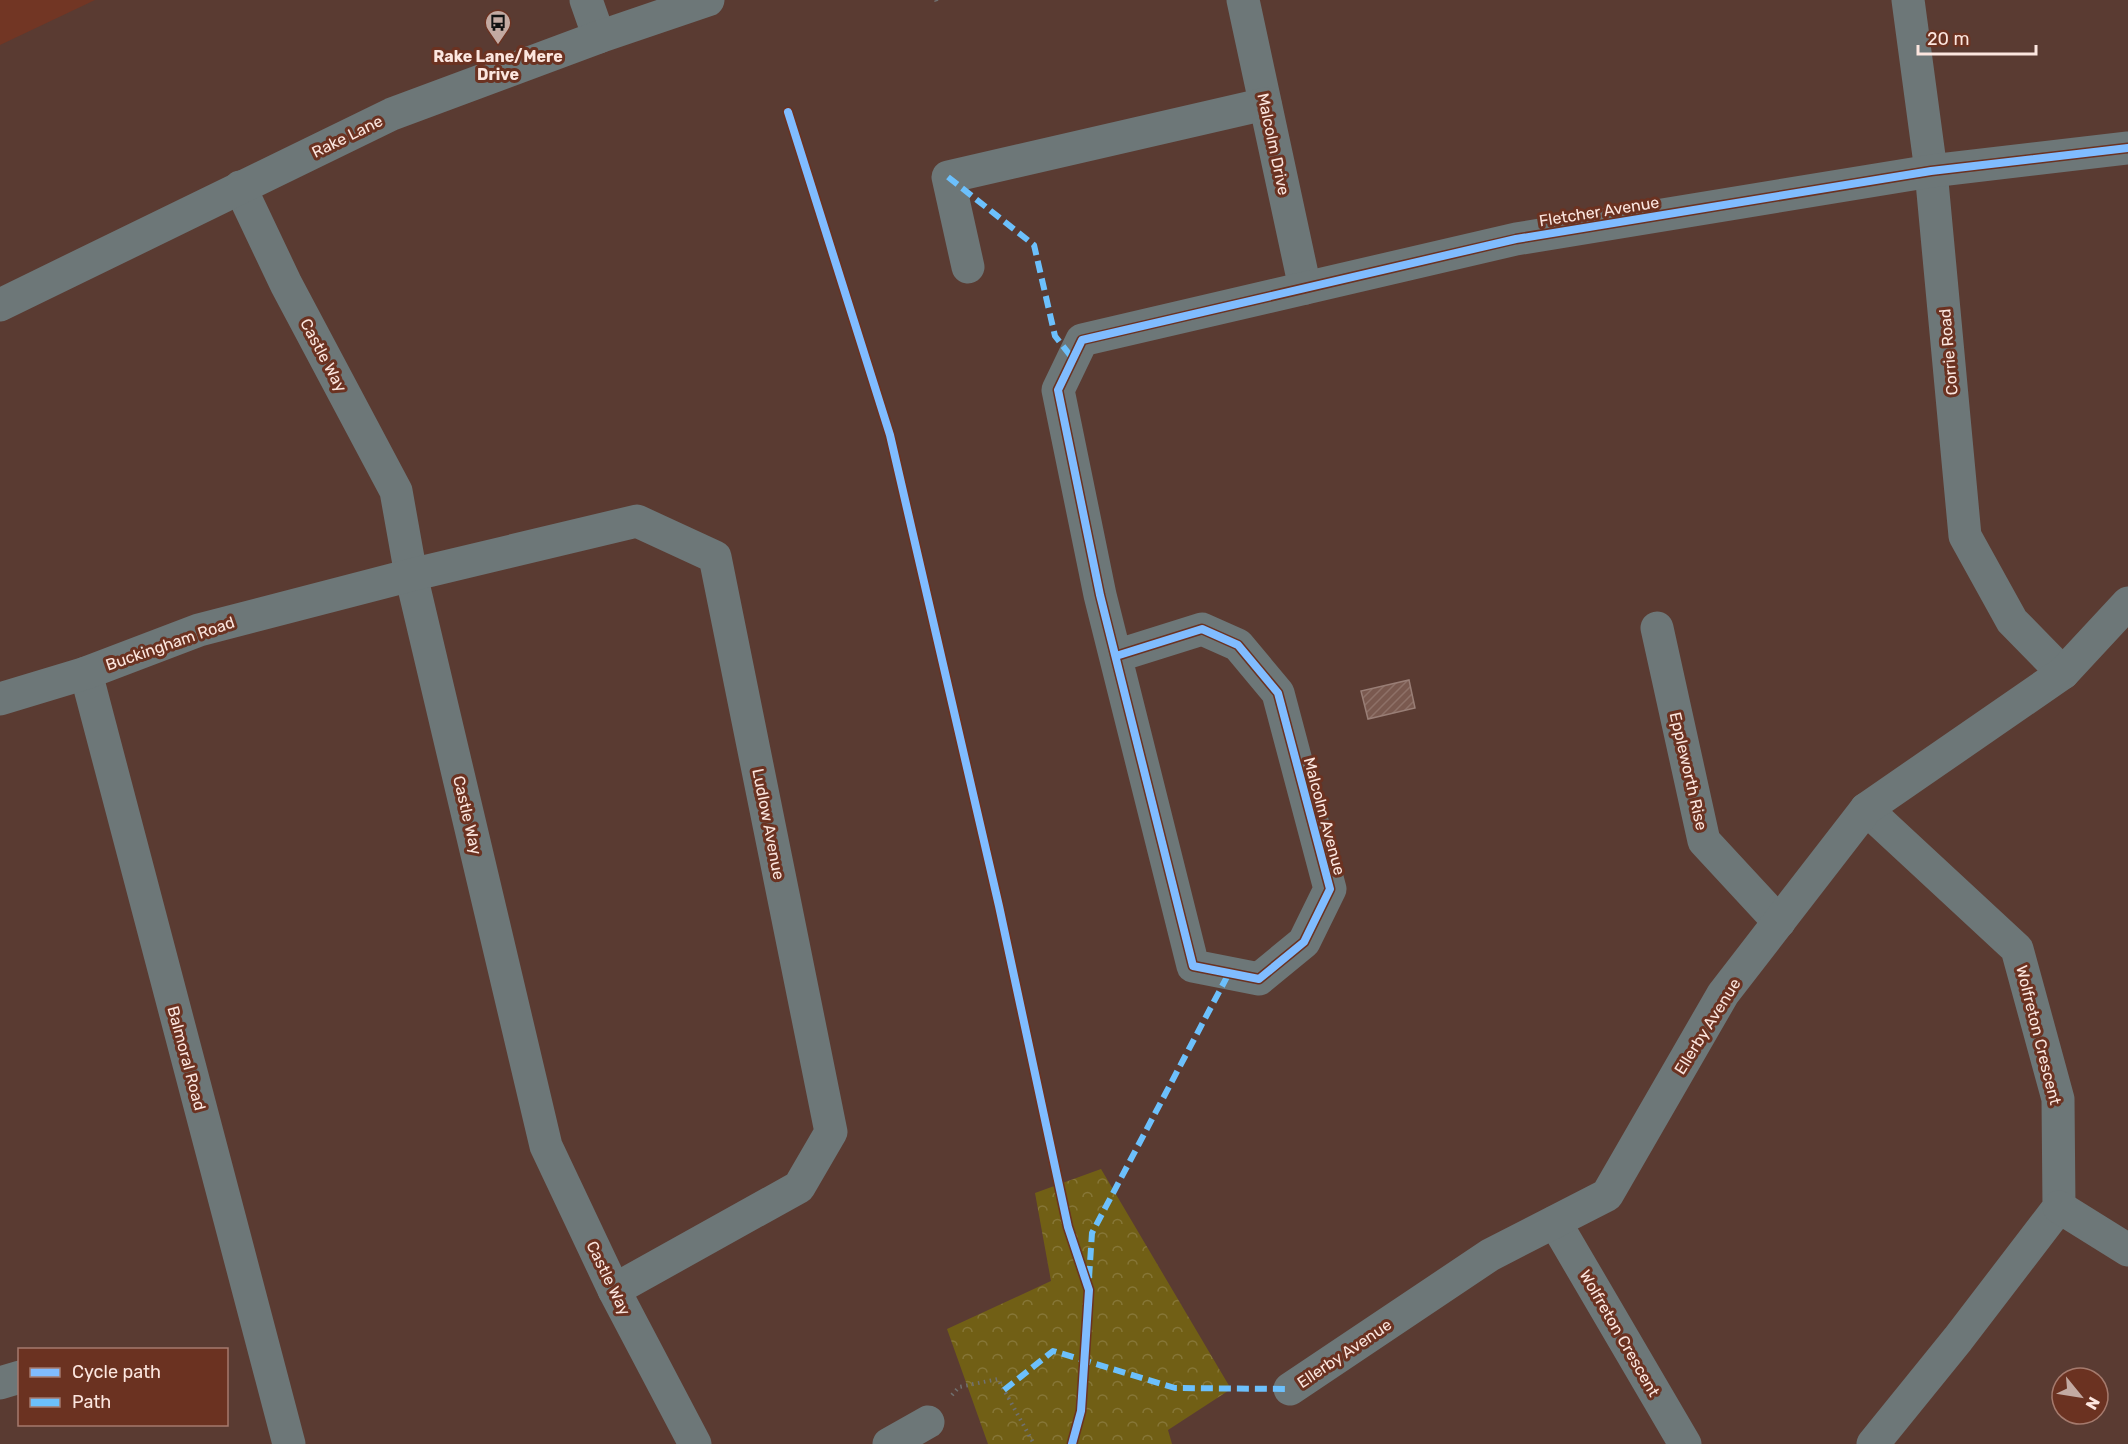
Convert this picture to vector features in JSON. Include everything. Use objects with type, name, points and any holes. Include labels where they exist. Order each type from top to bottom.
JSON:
[{"type":"street","points":[[586,0],[599,37]]},
{"type":"street","name":"Rake Lane","points":[[0,305],[392,114],[599,37],[708,0]]},
{"type":"street","name":"Malcolm Drive","points":[[1243,0],[1305,288]]},
{"type":"street","name":"Corrie Road","points":[[1908,0],[1930,171],[1965,536],[2012,621],[2063,672]]},
{"type":"street","points":[[968,267],[948,177],[1265,104]]},
{"type":"street","name":"Fletcher Avenue","points":[[1082,340],[1516,238],[1930,171],[2128,148]]},
{"type":"street","name":"Castle Way","points":[[240,187],[286,284],[396,490],[411,575],[546,1146],[614,1290],[695,1444]]},
{"type":"street","name":"Malcolm Avenue","points":[[1082,340],[1058,390],[1100,595],[1193,966],[1258,979],[1304,942],[1330,889],[1278,693],[1238,645],[1202,629],[1116,656]]},
{"type":"street","name":"Ludlow Avenue","points":[[411,575],[637,521],[715,557],[831,1132],[799,1187],[614,1290]]},
{"type":"street","name":"Buckingham Road","points":[[0,699],[86,673],[199,630],[411,575]]},
{"type":"street","name":"Ellerby Avenue","points":[[1290,1389],[1490,1255],[1607,1195],[1723,994],[1866,809],[2063,672],[2128,603]]},
{"type":"street","name":"Eppleworth Rise","points":[[1657,628],[1704,841],[1779,922]]},
{"type":"street","name":"Balmoral Road","points":[[86,673],[289,1444]]},
{"type":"street","name":"Wolfreton Crescent","points":[[1866,809],[2018,949],[2058,1099],[2059,1207]]},
{"type":"street","points":[[1873,1444],[1958,1339],[2059,1207],[2128,1250]]},
{"type":"street","name":"Wolfreton Crescent","points":[[1555,1222],[1685,1444]]},
{"type":"street","points":[[0,1383],[18,1378]]},
{"type":"street","points":[[889,1444],[928,1422]]},
{"type":"path","points":[[788,112],[890,435],[996,895],[1068,1227],[1089,1290],[1081,1410],[1072,1444]]},
{"type":"path","points":[[928,1422],[959,1387],[998,1379],[1034,1444]]},
{"type":"shaded area","points":[[0,0],[95,0],[0,45]]},
{"type":"green space","points":[[1101,1169],[1231,1389],[1168,1430],[1172,1444],[988,1444],[947,1329],[1051,1281],[1035,1193]]},
{"type":"building","points":[[1409,680],[1415,708],[1368,719],[1361,691]]},
{"type":"marked path","points":[[948,177],[1034,245],[1055,336],[1073,359]]},
{"type":"marked path","points":[[1089,1278],[1092,1233],[1229,973]]},
{"type":"marked path","points":[[1004,1390],[1053,1351],[1175,1388],[1290,1389]]},
{"type":"cycle path","points":[[788,112],[890,435],[999,906],[1068,1227],[1089,1290],[1081,1411],[1072,1444]]},
{"type":"cycle path","points":[[1116,656],[1202,629],[1238,645],[1278,693],[1330,889],[1304,942],[1259,979],[1193,966],[1100,595],[1058,390],[1082,340],[1516,239],[1931,171],[2128,148]]},
{"type":"place","name":"Rake Lane/Mere Drive","points":[[498,46]]}]
